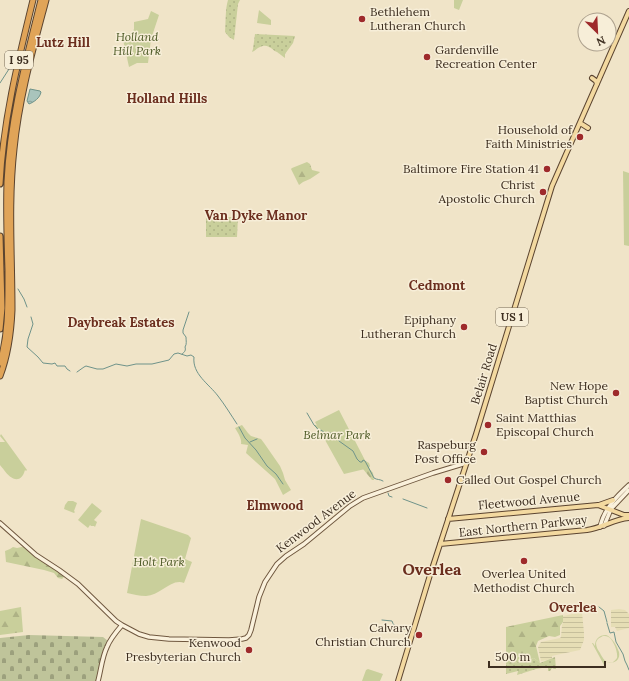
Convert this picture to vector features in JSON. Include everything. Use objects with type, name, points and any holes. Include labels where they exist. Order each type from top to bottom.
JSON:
[{"type":"highway","name":"I 95","points":[[0,184],[2,151],[9,106],[33,0]]},
{"type":"highway","points":[[0,353],[6,310],[4,196],[7,143],[15,94],[40,0]]},
{"type":"highway","points":[[0,363],[6,334],[8,312],[6,201],[10,140],[20,85],[40,0]]},
{"type":"highway","name":"I 95","points":[[0,376],[8,349],[12,323],[11,193],[15,134],[24,85],[46,0]]},
{"type":"highway","points":[[0,236],[2,308],[0,329]]},
{"type":"main road","name":"Belair Road","points":[[398,681],[552,186],[629,11]]},
{"type":"main road","points":[[592,78],[597,84]]},
{"type":"main road","points":[[580,123],[588,128]]},
{"type":"main road","name":"Kenwood Avenue","points":[[0,524],[36,554],[82,588],[122,626],[143,636],[160,638],[243,639],[247,637],[251,630],[259,597],[271,572],[284,557],[307,542],[350,506],[363,498],[466,463]]},
{"type":"main road","points":[[602,527],[614,500],[629,485]]},
{"type":"main road","points":[[609,509],[629,490]]},
{"type":"main road","points":[[598,505],[614,500]]},
{"type":"main road","name":"Fleetwood Avenue","points":[[448,519],[598,505],[609,509]]},
{"type":"main road","name":"East Northern Parkway","points":[[609,509],[629,517]]},
{"type":"main road","name":"East Northern Parkway","points":[[440,544],[591,530],[629,517]]},
{"type":"main road","points":[[98,681],[106,647],[122,626]]},
{"type":"shaded area","points":[[611,610],[625,610],[629,614],[629,628],[617,631],[615,627],[611,627]]},
{"type":"shaded area","points":[[582,612],[584,640],[580,650],[552,656],[552,658],[541,661],[538,647],[541,642],[561,637],[563,616]]},
{"type":"green space","points":[[228,0],[240,0],[238,4],[234,40],[225,32]]},
{"type":"green space","points":[[454,0],[463,0],[459,10],[454,8]]},
{"type":"green space","points":[[259,10],[271,20],[271,25],[257,23]]},
{"type":"green space","name":"Holland Hill Park","points":[[151,11],[159,15],[151,39],[148,63],[137,63],[129,67],[122,35],[132,33],[134,29],[134,22],[148,19]]},
{"type":"green space","points":[[255,34],[295,36],[293,43],[285,54],[285,58],[267,46],[260,47],[252,52]]},
{"type":"green space","points":[[307,162],[310,164],[312,170],[320,172],[299,185],[291,169]]},
{"type":"green space","points":[[623,171],[629,173],[629,246],[624,245]]},
{"type":"green space","points":[[238,217],[237,237],[206,237],[206,218]]},
{"type":"green space","name":"Belmar Park","points":[[339,410],[369,468],[344,474],[315,422]]},
{"type":"green space","points":[[242,425],[251,436],[261,439],[280,466],[285,480],[291,490],[283,495],[275,479],[246,453],[248,445],[241,444],[235,428]]},
{"type":"green space","points":[[314,425],[369,463],[369,468],[373,473],[374,480],[372,480],[363,469]]},
{"type":"green space","points":[[1,434],[27,470],[25,470],[21,478],[12,478],[0,465],[0,442],[5,442],[0,436]]},
{"type":"green space","points":[[68,501],[77,503],[74,513],[64,509]]},
{"type":"green space","points":[[92,503],[102,511],[94,520],[97,522],[95,527],[90,525],[88,528],[78,520]]},
{"type":"green space","name":"Holt Park","points":[[141,519],[188,535],[191,538],[185,559],[192,562],[184,583],[175,583],[156,593],[146,596],[127,593]]},
{"type":"green space","points":[[26,546],[63,574],[64,577],[62,579],[58,578],[54,573],[6,562],[5,551],[13,547],[17,548]]},
{"type":"green space","points":[[21,607],[23,632],[0,635],[0,611]]},
{"type":"green space","points":[[563,615],[563,622],[560,626],[560,635],[555,637],[549,636],[538,641],[536,646],[540,663],[534,658],[506,665],[506,627]]},
{"type":"green space","points":[[29,635],[103,637],[108,641],[103,651],[96,681],[0,681],[0,638]]},
{"type":"green space","points":[[604,635],[610,638],[603,636],[596,642],[596,646],[603,659],[608,662],[604,661],[605,665],[592,643],[595,646],[595,644],[597,639]]},
{"type":"green space","points":[[610,638],[616,645],[619,652],[617,660],[612,663],[617,658],[617,653]]},
{"type":"green space","points":[[555,657],[556,669],[552,668],[548,671],[548,667],[517,675],[518,671],[506,674],[506,665],[534,658],[540,663]]},
{"type":"green space","points":[[368,669],[383,674],[380,681],[362,681],[366,670]]},
{"type":"water","points":[[30,89],[41,92],[36,100],[29,104],[27,101]]},
{"type":"waterway","points":[[0,83],[9,69],[12,56]]},
{"type":"waterway","points":[[18,289],[27,307]]},
{"type":"waterway","points":[[182,354],[185,351],[186,345],[186,337],[183,330],[189,312]]},
{"type":"waterway","points":[[31,317],[33,324],[27,347],[43,363],[55,363],[57,366],[65,366],[70,371]]},
{"type":"waterway","points":[[77,372],[86,366],[103,369],[116,364],[127,366],[136,364],[152,364],[169,360],[174,354],[178,353],[187,356],[191,355],[194,357],[194,363],[198,374],[226,406],[237,424]]},
{"type":"waterway","points":[[307,413],[319,431],[321,430],[325,433],[336,435],[339,441],[353,451],[360,462],[363,460],[365,461],[374,478],[383,481]]},
{"type":"waterway","points":[[239,427],[245,438],[283,484]]},
{"type":"waterway","points":[[250,442],[257,439]]},
{"type":"waterway","points":[[388,493],[389,496],[392,497]]},
{"type":"waterway","points":[[403,499],[427,508]]},
{"type":"waterway","points":[[599,607],[604,611],[607,622]]},
{"type":"waterway","points":[[382,620],[392,621],[395,626],[410,630]]},
{"type":"waterway","points":[[607,623],[610,633],[614,632],[616,642],[623,654],[629,670]]},
{"type":"place","name":"Bethlehem Lutheran Church","points":[[362,19]]},
{"type":"place","name":"Gardenville Recreation Center","points":[[427,57]]},
{"type":"place","name":"Household of Faith Ministries","points":[[580,137]]},
{"type":"place","name":"Baltimore Fire Station 41","points":[[547,169]]},
{"type":"place","name":"Christ Apostolic Church","points":[[543,192]]},
{"type":"place","name":"Epiphany Lutheran Church","points":[[464,327]]},
{"type":"place","name":"New Hope Baptist Church","points":[[616,393]]},
{"type":"place","name":"Saint Matthias Episcopal Church","points":[[488,425]]},
{"type":"place","name":"Raspeburg Post Office","points":[[484,452]]},
{"type":"place","name":"Called Out Gospel Church","points":[[448,480]]},
{"type":"place","name":"Overlea United Methodist Church","points":[[524,561]]},
{"type":"place","name":"Calvary Christian Church","points":[[419,635]]},
{"type":"place","name":"Kenwood Presbyterian Church","points":[[249,650]]},
{"type":"district","name":"Lutz Hill","points":[[63,42]]},
{"type":"district","name":"Holland Hills","points":[[167,98]]},
{"type":"district","name":"Van Dyke Manor","points":[[256,215]]},
{"type":"district","name":"Cedmont","points":[[437,285]]},
{"type":"district","name":"Daybreak Estates","points":[[121,322]]},
{"type":"district","name":"Elmwood","points":[[275,505]]},
{"type":"district","name":"Overlea","points":[[432,569]]},
{"type":"district","name":"Overlea","points":[[573,607]]}]
